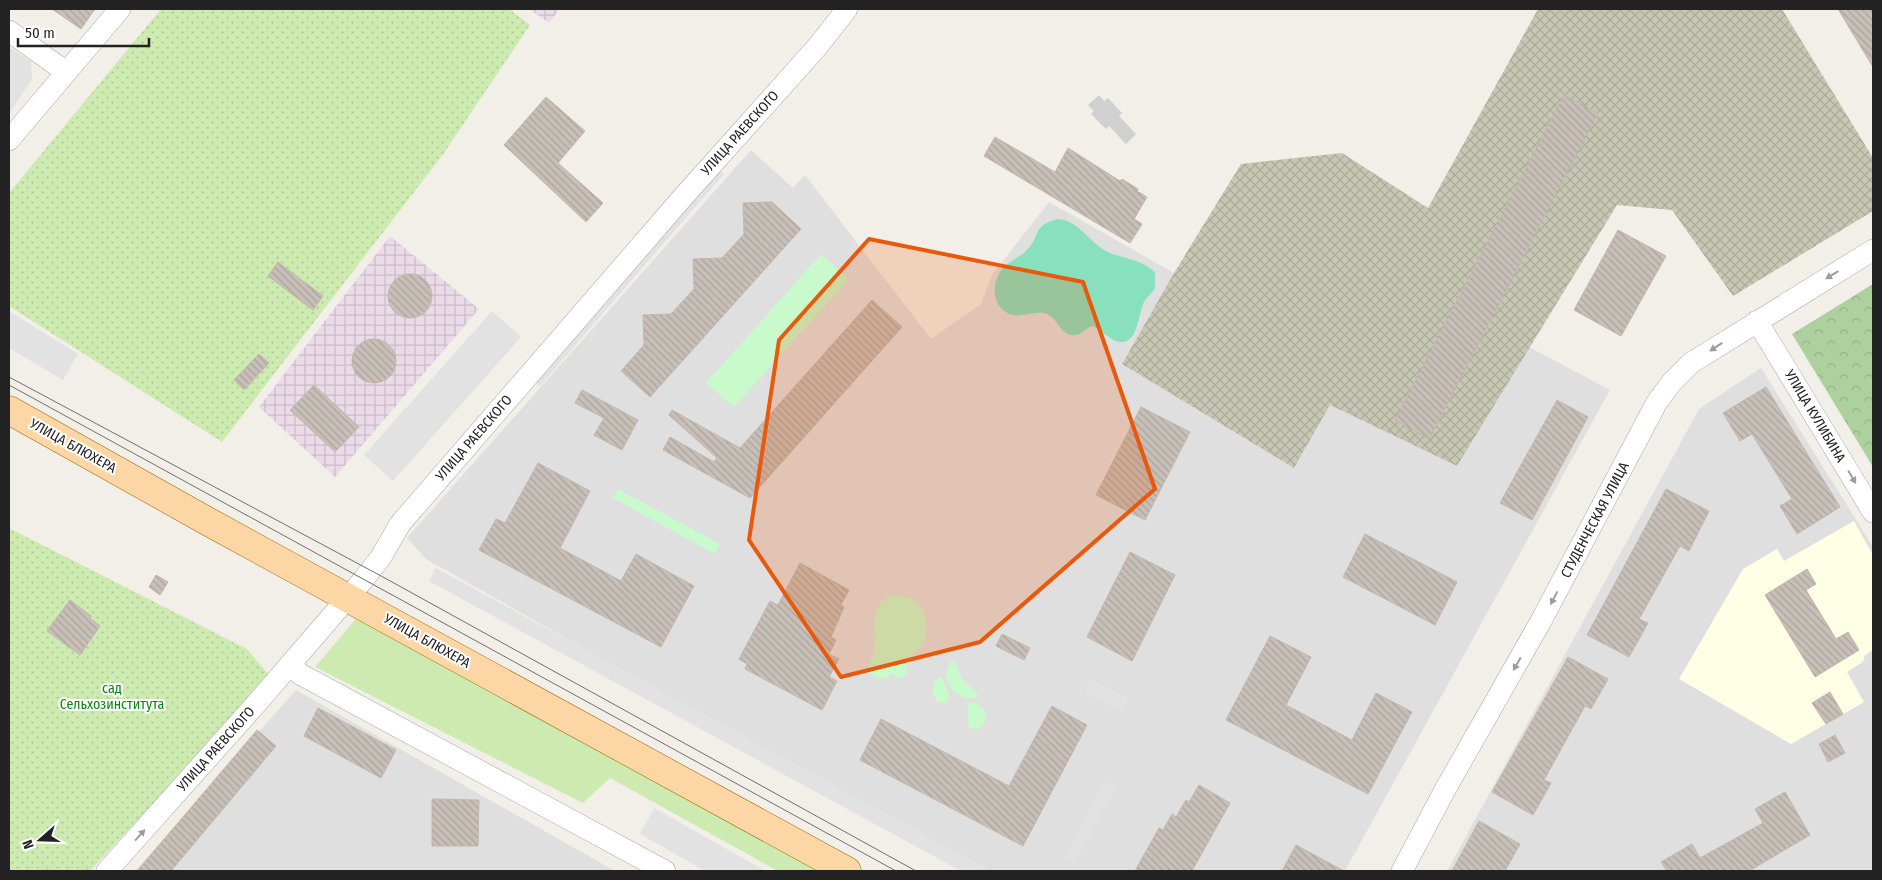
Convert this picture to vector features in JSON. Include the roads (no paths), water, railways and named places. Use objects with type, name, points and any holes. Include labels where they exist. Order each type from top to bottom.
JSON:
[{"type":"main road","name":"УЛИЦА БЛЮХЕРА","points":[[9,410],[207,521],[846,871]]},
{"type":"street","points":[[9,140],[120,9]]},
{"type":"street","name":"УЛИЦА РАЕВСКОГО","points":[[107,871],[290,665],[381,557],[400,524],[677,204],[818,46],[847,9]]},
{"type":"street","points":[[9,31],[66,72]]},
{"type":"street","name":"СТУДЕНЧЕСКАЯ УЛИЦА","points":[[1402,871],[1446,788],[1541,621],[1657,402],[1672,382],[1691,363],[1873,250]]},
{"type":"street","name":"УЛИЦА КУЛИБИНА","points":[[1757,321],[1873,512]]},
{"type":"street","points":[[290,665],[300,674],[665,871]]},
{"type":"tram line","points":[[9,377],[383,577],[916,871]]},
{"type":"tram line","points":[[9,385],[896,871]]},
{"type":"park label","name":"сад Сельхозинститута","points":[[112,696]]}]
